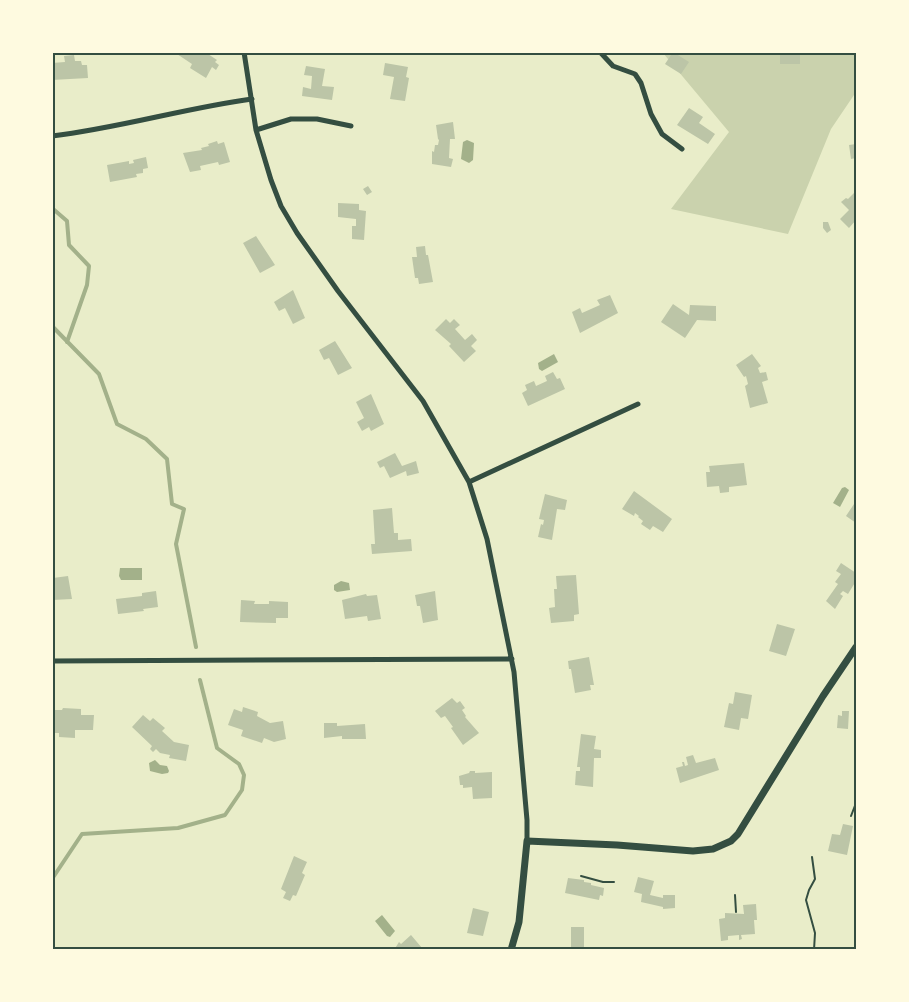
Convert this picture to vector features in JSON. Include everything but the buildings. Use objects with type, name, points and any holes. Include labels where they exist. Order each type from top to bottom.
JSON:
[{"type":"street","points":[[244,52],[256,130],[281,206],[338,291],[423,401],[470,482],[487,539],[512,659],[524,777],[527,841],[519,922],[511,950]]},
{"type":"street","points":[[600,52],[613,66],[635,74],[641,83],[651,114],[662,134],[682,149]]},
{"type":"street","points":[[52,136],[129,124],[252,99]]},
{"type":"street","points":[[256,130],[291,119],[317,119],[351,126]]},
{"type":"street","points":[[470,482],[638,404]]},
{"type":"street","points":[[527,841],[693,851],[713,849],[731,841],[738,834],[856,647]]},
{"type":"street","points":[[52,661],[512,659]]},
{"type":"path","points":[[851,816],[856,803]]},
{"type":"path","points":[[812,857],[815,879],[806,900],[815,933],[813,949]]},
{"type":"path","points":[[581,876],[603,882],[614,882]]},
{"type":"path","points":[[735,895],[736,912]]},
{"type":"shaded area","points":[[663,53],[856,53],[856,92],[831,129],[788,234],[671,209],[729,132]]},
{"type":"shaded area","points":[[467,140],[474,143],[473,160],[469,163],[461,159],[463,142]]},
{"type":"shaded area","points":[[554,354],[558,362],[542,371],[539,369],[538,363]]},
{"type":"shaded area","points":[[845,487],[849,490],[840,507],[833,503]]},
{"type":"shaded area","points":[[120,568],[142,568],[142,580],[121,580]]},
{"type":"shaded area","points":[[341,581],[349,583],[350,590],[337,592],[334,590],[334,585]]},
{"type":"shaded area","points":[[155,760],[160,765],[167,766],[168,773],[150,771],[149,763]]},
{"type":"shaded area","points":[[382,915],[395,931],[390,937],[375,921]]},
{"type":"waterway","points":[[52,208],[67,221],[69,245],[89,266],[87,285],[67,342]]},
{"type":"waterway","points":[[52,326],[99,374],[117,424],[146,439],[167,459],[172,504],[184,509],[176,544],[196,647]]},
{"type":"waterway","points":[[52,879],[82,834],[178,828],[225,815],[242,790],[244,775],[239,764],[217,748],[200,680]]}]
